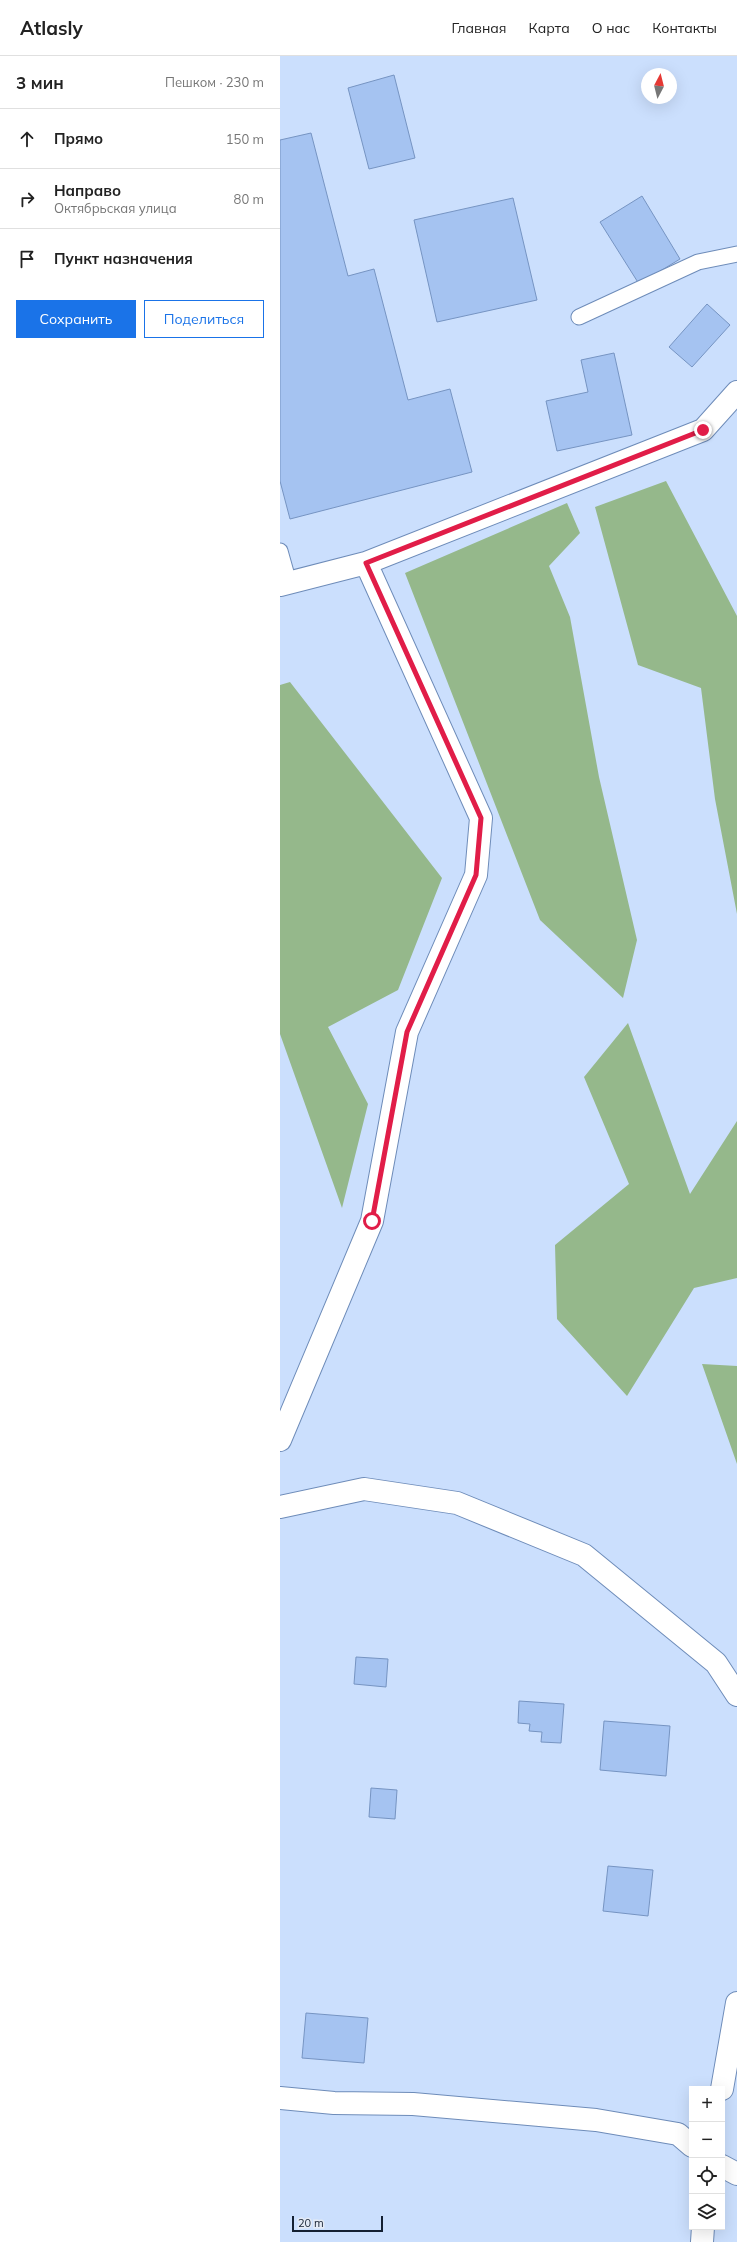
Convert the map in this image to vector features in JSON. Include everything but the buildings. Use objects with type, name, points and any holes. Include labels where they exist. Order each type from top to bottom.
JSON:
[{"type":"street","points":[[285,584],[366,563],[703,430],[737,392]]},
{"type":"street","points":[[280,1440],[372,1221],[407,1032],[476,875],[481,818],[366,563]]},
{"type":"street","points":[[280,1507],[364,1489],[457,1503],[563,1546],[584,1555],[716,1663],[737,1695]]},
{"type":"street","points":[[723,2086],[737,2003]]},
{"type":"street","points":[[280,2098],[334,2103],[413,2104],[596,2120],[678,2134],[689,2143]]},
{"type":"street","points":[[725,2168],[737,2174]]},
{"type":"street","points":[[702,2242],[703,2230]]},
{"type":"lane","points":[[579,317],[698,262],[737,254]]},
{"type":"lane","points":[[280,552],[285,584]]},
{"type":"green space","points":[[666,481],[737,616],[737,914],[715,799],[701,688],[638,665],[595,507]]},
{"type":"green space","points":[[567,503],[580,533],[549,566],[570,617],[599,777],[637,940],[623,998],[540,920],[405,573]]},
{"type":"green space","points":[[290,682],[442,878],[398,990],[328,1027],[368,1104],[342,1208],[280,1034],[280,685]]},
{"type":"green space","points":[[628,1023],[690,1194],[737,1121],[737,1278],[694,1288],[627,1396],[557,1319],[555,1245],[629,1184],[584,1077]]},
{"type":"green space","points":[[702,1364],[737,1366],[737,1464]]},
{"type":"route","points":[[372,1221],[407,1032],[476,875],[481,818],[366,563],[703,430]]}]
